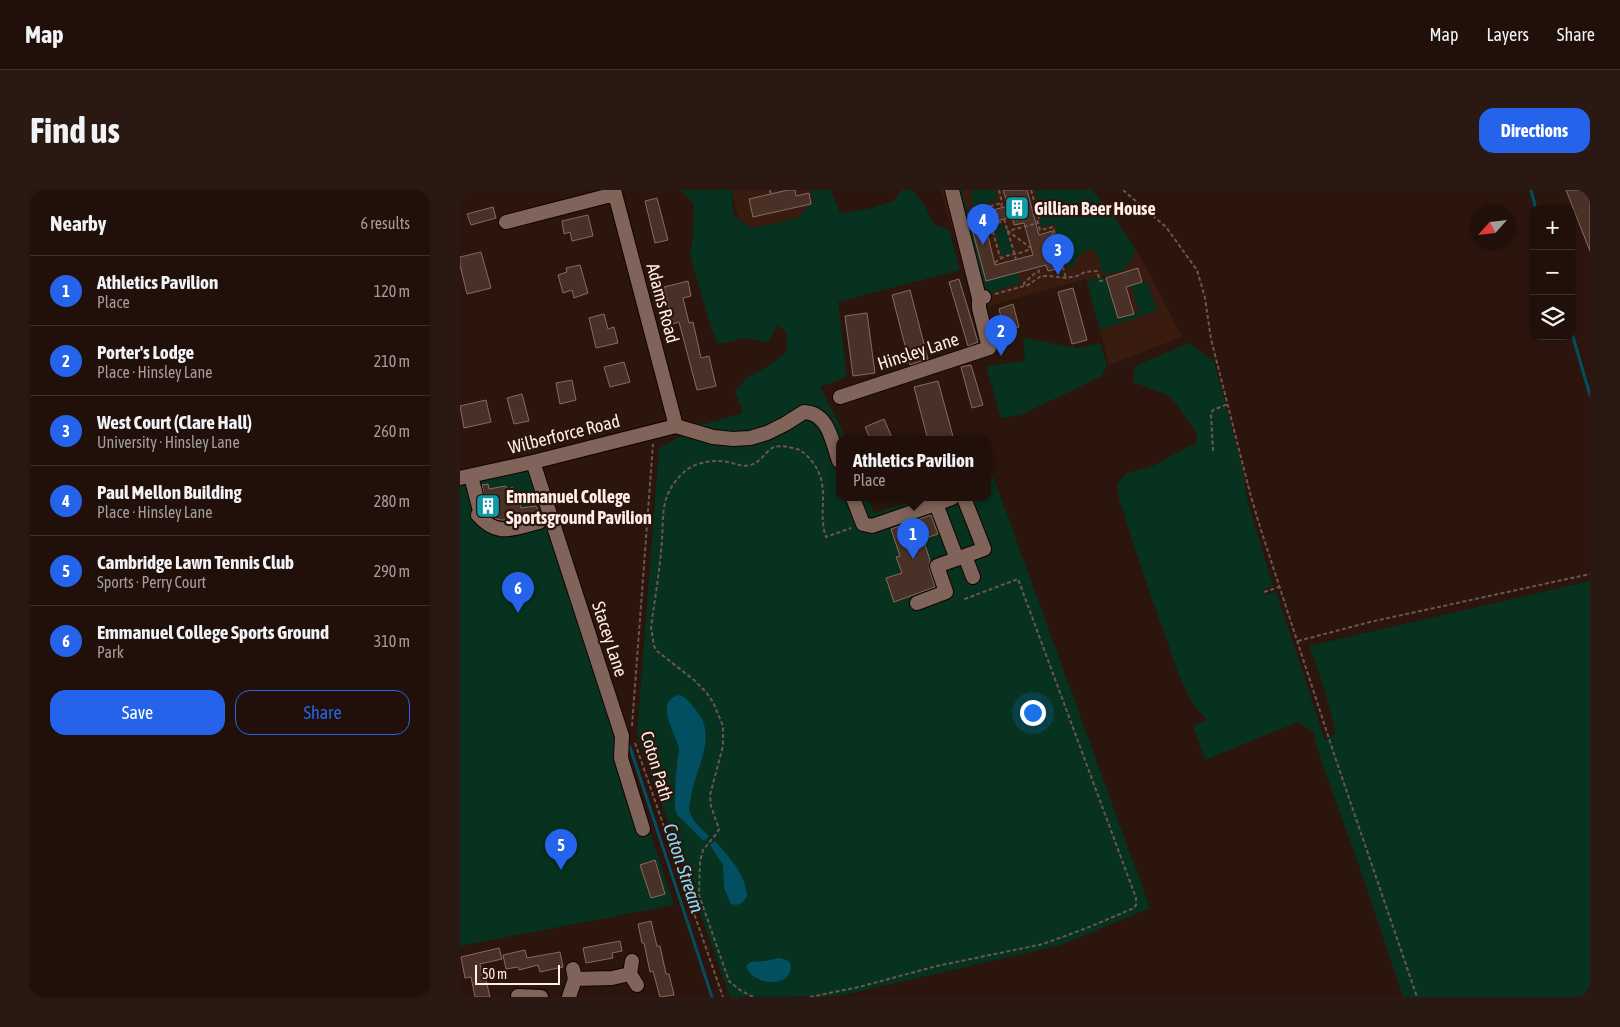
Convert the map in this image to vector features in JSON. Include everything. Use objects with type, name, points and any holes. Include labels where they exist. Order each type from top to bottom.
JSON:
[{"type":"street","points":[[952,190],[981,298]]},
{"type":"street","points":[[506,222],[615,192]]},
{"type":"street","name":"Adams Road","points":[[615,192],[676,426]]},
{"type":"street","name":"Hinsley Lane","points":[[840,397],[989,348],[979,308],[981,298]]},
{"type":"street","points":[[676,426],[713,437],[750,438],[767,433],[804,412],[811,412],[817,414],[826,424],[836,453]]},
{"type":"street","name":"Wilberforce Road","points":[[465,477],[676,426]]},
{"type":"street","name":"Stacey Lane","points":[[533,462],[622,736],[621,758],[643,829]]},
{"type":"street","points":[[465,477],[480,511],[478,515],[486,524],[502,530],[539,522]]},
{"type":"street","points":[[854,501],[863,524],[872,526],[944,501]]},
{"type":"street","points":[[917,603],[946,592],[937,566],[984,549],[965,501]]},
{"type":"street","points":[[936,504],[961,557],[974,577]]},
{"type":"street","points":[[568,997],[574,974],[612,978],[633,974]]},
{"type":"street","points":[[516,992],[541,997]]},
{"type":"path","points":[[770,190],[771,196]]},
{"type":"path","points":[[999,190],[1002,202],[1001,208]]},
{"type":"path","points":[[1031,190],[1039,218],[1037,219],[1040,230],[1053,227],[1066,278]]},
{"type":"path","points":[[1124,190],[1166,227],[1197,270],[1205,298],[1211,339],[1226,404],[1250,494],[1335,757],[1417,997]]},
{"type":"path","points":[[971,211],[1002,202]]},
{"type":"path","points":[[978,209],[983,226],[1004,220],[1016,259]]},
{"type":"path","points":[[1008,231],[1038,223]]},
{"type":"path","points":[[991,224],[1000,257]]},
{"type":"path","points":[[995,263],[1000,257],[1031,248],[1008,231]]},
{"type":"path","points":[[1024,286],[1027,280],[1039,272],[1038,267]]},
{"type":"path","points":[[981,298],[1024,286],[1041,276],[1066,278],[1078,276],[1085,272],[1097,271],[1100,281],[1106,280]]},
{"type":"path","points":[[1213,451],[1211,414],[1213,410],[1226,404]]},
{"type":"path","name":"Coton Path","points":[[632,728],[653,441]]},
{"type":"path","points":[[753,997],[729,981],[699,895],[700,861],[703,850],[719,829],[711,806],[710,794],[723,746],[723,726],[713,702],[706,692],[694,680],[657,651],[652,637],[651,627],[666,500],[671,487],[679,477],[697,464],[714,461],[745,466],[752,465],[774,448],[786,446],[800,451],[809,457],[815,466],[822,482],[822,527],[826,537],[863,524]]},
{"type":"path","points":[[1298,641],[1370,622],[1590,574]]},
{"type":"path","points":[[810,997],[859,987],[937,966],[1043,944],[1094,925],[1134,908],[1136,905],[1136,898],[1018,579],[962,600]]},
{"type":"path","points":[[1264,592],[1279,587]]},
{"type":"path","name":"Coton Path","points":[[632,735],[723,997]]},
{"type":"shaded area","points":[[733,190],[814,190],[819,221],[744,241],[732,193]]},
{"type":"shaded area","points":[[941,190],[1092,190],[1114,216],[1147,269],[1182,337],[1109,365],[1086,279],[975,310]]},
{"type":"green space","points":[[680,190],[732,190],[733,215],[751,228],[798,218],[813,201],[810,190],[831,190],[840,213],[868,209],[894,201],[902,190],[913,190],[925,206],[934,225],[949,230],[960,270],[838,302],[847,377],[820,387],[845,436],[836,436],[836,501],[869,501],[874,513],[912,501],[991,501],[991,477],[993,476],[1150,908],[1061,945],[840,996],[730,997],[637,735],[659,448],[687,433],[687,422],[705,424],[743,413],[735,391],[747,378],[772,364],[786,352],[787,334],[778,324],[768,342],[746,338],[718,344],[711,327],[690,255],[694,204]]},
{"type":"green space","points":[[955,190],[962,190],[986,281],[1018,272],[1021,283],[985,293]]},
{"type":"green space","points":[[971,190],[995,190],[997,200],[973,207]]},
{"type":"green space","points":[[1035,190],[1092,190],[1114,216],[1135,249],[1133,258],[1123,271],[1106,274],[1101,271],[1100,261],[1094,250],[1088,250],[1076,257],[1075,266],[1066,268],[1054,224],[1042,227]]},
{"type":"green space","points":[[1004,224],[1013,253],[1002,256],[993,227]]},
{"type":"green space","points":[[1105,276],[1118,318],[1139,312],[1131,286],[1147,281],[1157,311],[1100,330],[1087,281]]},
{"type":"green space","points":[[1023,338],[1078,348],[1100,343],[1107,365],[1102,376],[1021,415],[1001,418],[986,366],[1025,361]]},
{"type":"green space","points":[[1189,343],[1214,361],[1242,467],[1247,499],[1273,587],[1263,589],[1266,595],[1276,591],[1325,740],[1336,733],[1325,691],[1309,646],[1590,581],[1590,997],[1403,997],[1316,745],[1314,733],[1298,722],[1205,760],[1193,726],[1207,720],[1192,702],[1178,671],[1130,534],[1119,499],[1117,484],[1126,474],[1155,465],[1190,445],[1195,446],[1197,433],[1170,396],[1133,382],[1135,366]]},
{"type":"green space","points":[[528,470],[674,905],[460,946],[460,486]]},
{"type":"water","points":[[678,695],[686,698],[695,709],[702,719],[705,729],[704,751],[689,808],[699,827],[709,836],[704,841],[678,816],[675,809],[679,750],[669,721],[667,705],[671,699]]},
{"type":"water","points":[[715,841],[736,866],[744,880],[747,896],[743,902],[737,905],[731,904],[724,888],[723,865],[710,845]]},
{"type":"water","points":[[779,958],[790,962],[790,971],[787,977],[781,981],[764,981],[756,978],[746,966],[750,962]]},
{"type":"building","points":[[795,190],[796,196],[809,193],[811,204],[753,217],[749,199]]},
{"type":"building","points":[[1003,190],[1027,190],[1039,235],[1052,231],[1062,268],[1048,271],[1046,265],[986,281],[968,214],[978,212],[978,214],[1008,206]],"holes":[[[1012,217],[1014,225],[1024,223],[1033,255],[995,265],[985,224]]]},
{"type":"building","points":[[1566,190],[1586,190],[1590,200],[1590,251],[1575,213],[1575,205],[1572,205]]},
{"type":"building","points":[[657,198],[668,240],[655,243],[645,201]]},
{"type":"building","points":[[493,207],[496,218],[471,225],[467,214]]},
{"type":"building","points":[[588,215],[593,236],[572,241],[570,232],[564,234],[562,221]]},
{"type":"building","points":[[481,252],[491,288],[467,294],[460,257]]},
{"type":"building","points":[[580,265],[588,293],[574,298],[572,290],[563,293],[558,275],[567,272],[566,268]]},
{"type":"building","points":[[1138,268],[1142,282],[1126,287],[1134,314],[1118,318],[1106,278]]},
{"type":"building","points":[[959,279],[978,342],[968,346],[949,282]]},
{"type":"building","points":[[688,281],[691,296],[683,298],[689,323],[693,322],[701,358],[709,356],[716,386],[697,390],[679,322],[673,324],[664,287]]},
{"type":"building","points":[[1073,288],[1087,340],[1072,344],[1058,292]]},
{"type":"building","points":[[910,290],[928,359],[910,365],[892,295]]},
{"type":"building","points":[[1013,304],[1019,327],[1011,329],[1003,326],[999,309]]},
{"type":"building","points":[[867,313],[875,373],[853,376],[845,316]]},
{"type":"building","points":[[604,314],[608,329],[614,327],[618,343],[596,348],[589,318]]},
{"type":"building","points":[[624,362],[630,382],[610,387],[604,367]]},
{"type":"building","points":[[971,365],[983,405],[972,408],[961,367]]},
{"type":"building","points":[[572,380],[576,400],[560,404],[556,383]]},
{"type":"building","points":[[938,381],[953,436],[927,436],[914,387]]},
{"type":"building","points":[[522,394],[529,421],[514,424],[507,398]]},
{"type":"building","points":[[486,400],[491,422],[464,428],[460,406]]},
{"type":"building","points":[[884,419],[891,436],[869,436],[865,427]]},
{"type":"building","points":[[488,484],[489,489],[505,486],[509,489],[512,487],[517,492],[521,508],[536,506],[539,513],[512,520],[496,519],[488,513],[482,485]]},
{"type":"building","points":[[931,515],[938,534],[923,539],[930,560],[929,568],[935,587],[894,602],[886,578],[902,573],[896,557],[900,556],[891,529]]},
{"type":"building","points":[[655,860],[665,894],[651,898],[640,865]]},
{"type":"building","points":[[651,921],[657,946],[660,946],[666,974],[669,974],[674,995],[660,997],[653,971],[650,972],[638,924]]},
{"type":"building","points":[[620,941],[622,951],[612,953],[613,958],[586,963],[583,948]]},
{"type":"building","points":[[499,948],[502,959],[480,964],[483,980],[486,980],[490,997],[475,997],[471,977],[465,978],[461,957]]},
{"type":"building","points":[[525,950],[527,958],[560,952],[563,967],[540,972],[538,965],[519,970],[518,967],[506,969],[503,955]]},
{"type":"waterway","points":[[1531,190],[1535,205]]},
{"type":"waterway","points":[[1574,340],[1590,395]]},
{"type":"waterway","name":"Coton Stream","points":[[630,747],[712,997]]},
{"type":"place","name":"Gillian Beer House","points":[[1017,208]]},
{"type":"place","name":"Paul Mellon Building","points":[[983,245]]},
{"type":"place","name":"West Court (Clare Hall)","points":[[1058,275]]},
{"type":"place","name":"Porter's Lodge","points":[[1001,356]]},
{"type":"place","name":"Emmanuel College Sportsground Pavilion","points":[[488,506]]},
{"type":"place","name":"Athletics Pavilion","points":[[913,559]]},
{"type":"place","name":"Emmanuel College Sports Ground","points":[[518,613]]},
{"type":"place","name":"Cambridge Lawn Tennis Club","points":[[561,870]]}]
